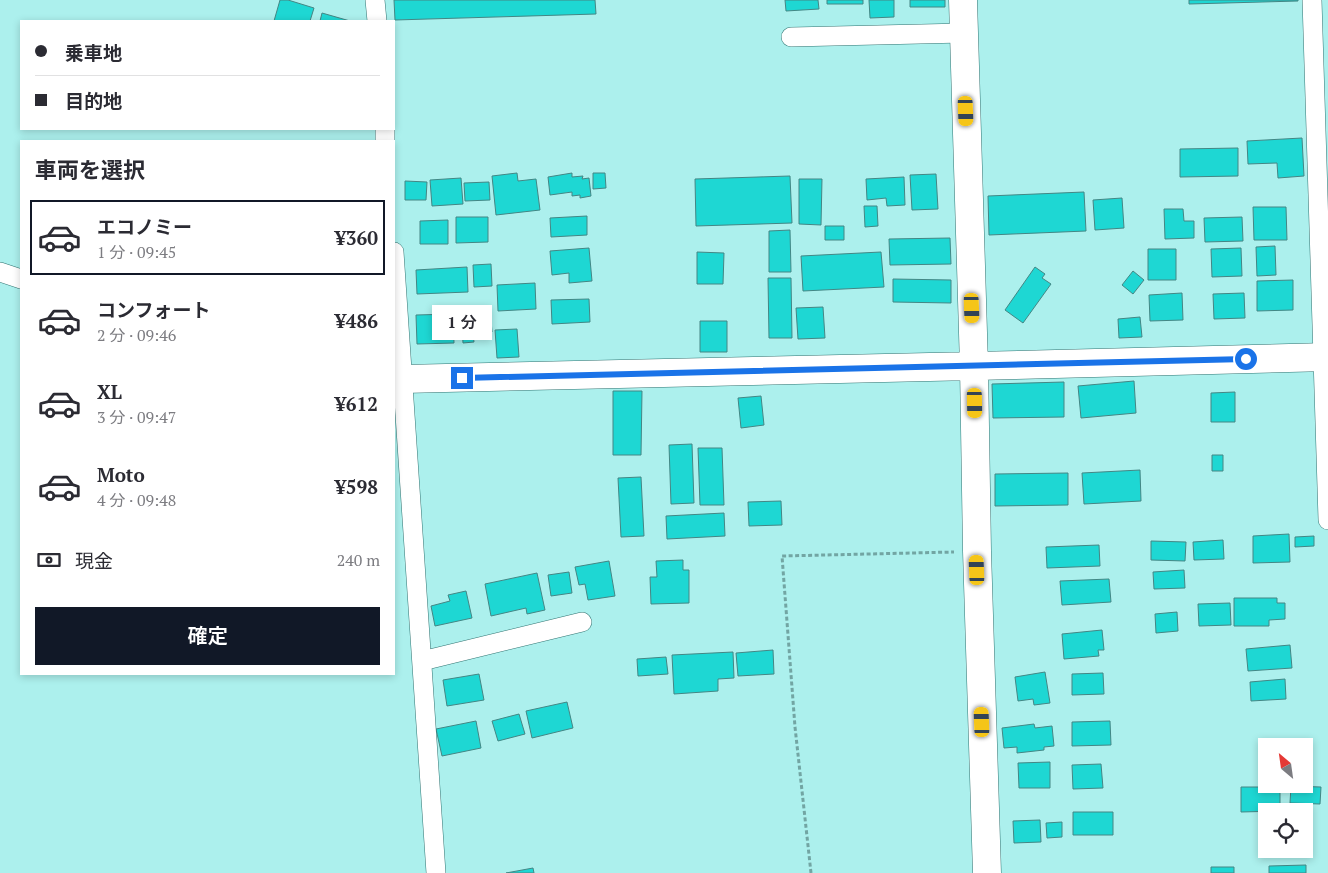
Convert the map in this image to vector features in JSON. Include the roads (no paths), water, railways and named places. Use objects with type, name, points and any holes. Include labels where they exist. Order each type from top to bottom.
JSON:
[{"type":"street","points":[[375,0],[376,20]]},
{"type":"street","points":[[963,0],[987,873]]},
{"type":"street","points":[[1312,0],[1326,357],[1328,520]]},
{"type":"street","points":[[792,37],[964,33]]},
{"type":"street","points":[[395,266],[403,379],[399,408],[402,481],[422,661],[436,873]]},
{"type":"street","points":[[0,272],[20,279]]},
{"type":"street","points":[[403,379],[1326,357]]},
{"type":"street","points":[[422,661],[582,622]]}]
